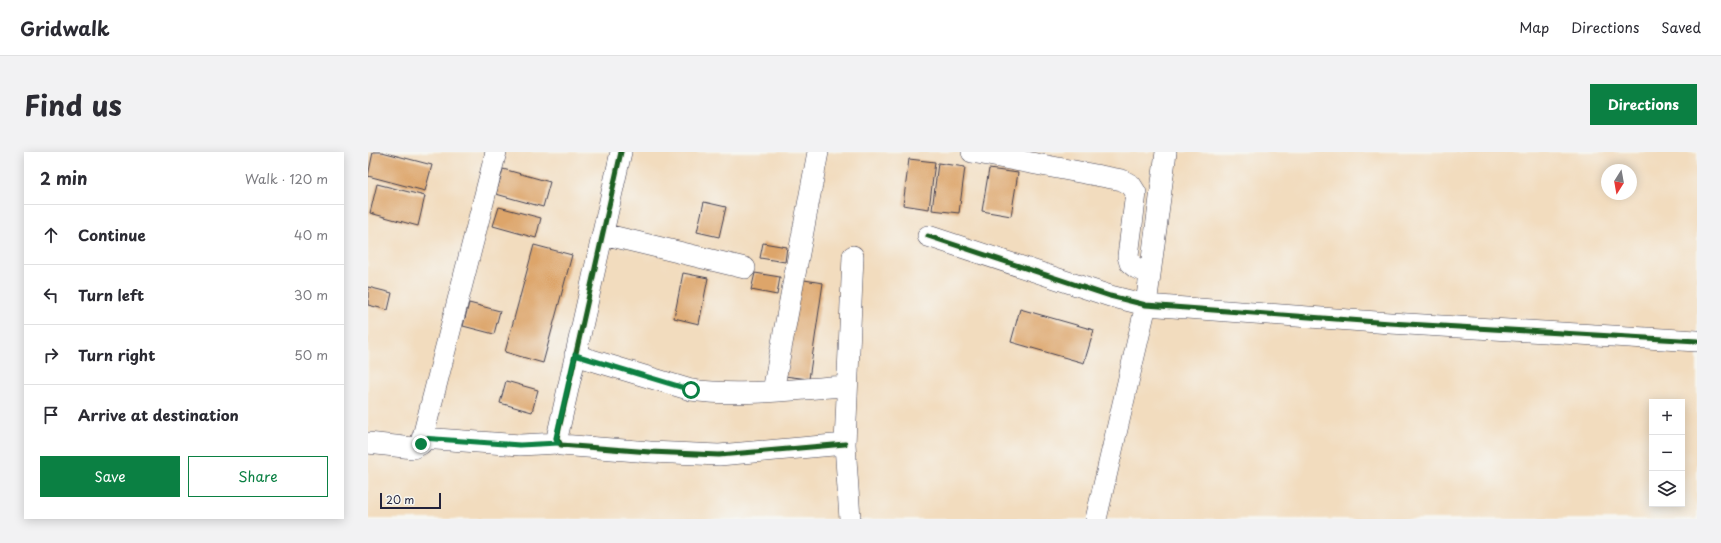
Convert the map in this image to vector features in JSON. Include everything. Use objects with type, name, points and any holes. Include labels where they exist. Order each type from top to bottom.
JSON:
[{"type":"street","points":[[368,443],[413,448],[421,444],[496,152]]},
{"type":"street","points":[[558,443],[556,438],[622,152]]},
{"type":"street","points":[[773,391],[818,152]]},
{"type":"street","points":[[972,152],[1122,180],[1131,185],[1136,193],[1128,256],[1130,263],[1136,268],[1150,273]]},
{"type":"street","points":[[1096,519],[1146,305],[1166,152]]},
{"type":"street","points":[[603,234],[745,268]]},
{"type":"street","points":[[928,236],[1110,296],[1146,305],[1390,323],[1697,341]]},
{"type":"street","points":[[850,519],[845,444],[846,386],[853,256]]},
{"type":"street","points":[[575,355],[691,390],[732,393],[846,386]]},
{"type":"street","points":[[422,438],[520,445],[558,443],[561,445],[642,452],[719,455],[845,444]]},
{"type":"building","points":[[373,152],[382,152],[432,165],[425,191],[368,176]]},
{"type":"building","points":[[909,159],[935,162],[929,209],[903,205]]},
{"type":"building","points":[[938,163],[965,167],[959,213],[932,210]]},
{"type":"building","points":[[503,169],[550,182],[543,207],[496,194]]},
{"type":"building","points":[[989,169],[1018,173],[1011,216],[982,211]]},
{"type":"building","points":[[377,184],[425,196],[418,226],[370,213]]},
{"type":"building","points":[[704,202],[726,207],[719,237],[697,232]]},
{"type":"building","points":[[499,207],[541,218],[536,238],[493,226]]},
{"type":"building","points":[[763,243],[787,247],[785,262],[760,258]]},
{"type":"building","points":[[534,245],[572,255],[543,363],[505,352]]},
{"type":"building","points":[[683,273],[708,278],[699,324],[674,318]]},
{"type":"building","points":[[755,273],[780,277],[777,295],[751,290]]},
{"type":"building","points":[[798,279],[823,283],[809,379],[784,376]]},
{"type":"building","points":[[368,287],[392,293],[388,310],[368,305]]},
{"type":"building","points":[[469,303],[500,311],[494,334],[463,326]]},
{"type":"building","points":[[1020,309],[1094,330],[1084,363],[1011,342]]},
{"type":"building","points":[[506,381],[538,390],[532,412],[500,403]]},
{"type":"cycle path","points":[[621,152],[557,438],[561,445],[650,452],[719,455],[845,444]]},
{"type":"cycle path","points":[[928,236],[1110,296],[1146,305],[1390,323],[1697,341]]},
{"type":"route","points":[[421,444],[422,438],[520,445],[558,443],[556,438],[575,355],[691,390]]}]
